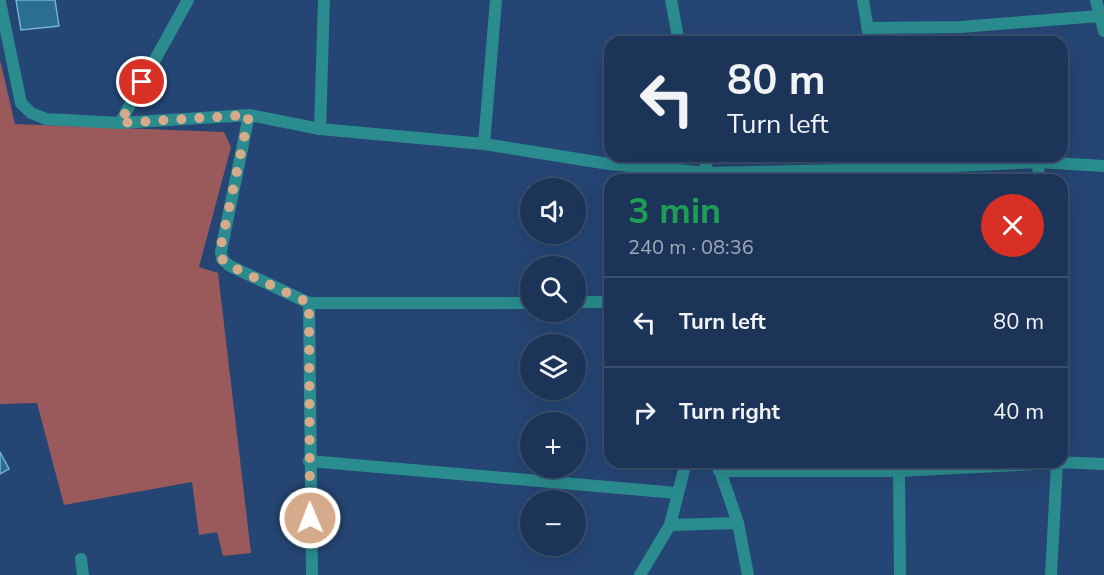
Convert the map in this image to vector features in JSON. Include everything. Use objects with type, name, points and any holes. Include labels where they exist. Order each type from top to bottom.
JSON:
[{"type":"street","points":[[120,123],[188,0]]},
{"type":"street","points":[[320,129],[324,0]]},
{"type":"street","points":[[484,144],[496,0]]},
{"type":"street","points":[[671,0],[678,36]]},
{"type":"street","points":[[863,0],[869,36]]},
{"type":"street","points":[[1096,0],[1104,31]]},
{"type":"street","points":[[0,2],[21,103],[31,113],[46,118],[120,123],[249,115],[320,129],[484,144],[686,174]]},
{"type":"street","points":[[867,28],[962,27],[1100,16]]},
{"type":"street","points":[[249,115],[220,250],[222,259],[230,266],[309,303],[520,303]]},
{"type":"street","points":[[609,164],[618,162]]},
{"type":"street","points":[[746,174],[892,162],[1038,162],[1104,166]]},
{"type":"street","points":[[1038,162],[1039,174]]},
{"type":"street","points":[[586,302],[604,302]]},
{"type":"street","points":[[309,303],[312,575]]},
{"type":"street","points":[[309,461],[677,493]]},
{"type":"street","points":[[1068,463],[1104,464]]},
{"type":"street","points":[[639,575],[670,525],[684,468]]},
{"type":"street","points":[[718,468],[738,523],[748,575]]},
{"type":"street","points":[[763,468],[899,471],[958,468]]},
{"type":"street","points":[[1051,575],[1057,468]]},
{"type":"street","points":[[899,471],[900,575]]},
{"type":"street","points":[[670,525],[738,523]]},
{"type":"street","points":[[81,559],[83,575]]},
{"type":"shaded area","points":[[0,60],[15,124],[224,132],[231,147],[199,267],[218,273],[251,553],[223,556],[217,532],[199,535],[192,482],[64,505],[37,403],[0,404]]},
{"type":"building","points":[[16,0],[55,0],[59,26],[21,30]]},
{"type":"building","points":[[0,452],[9,469],[0,474]]},
{"type":"route","points":[[142,82],[120,123],[249,115],[220,250],[222,259],[230,266],[309,303],[310,518]]}]
